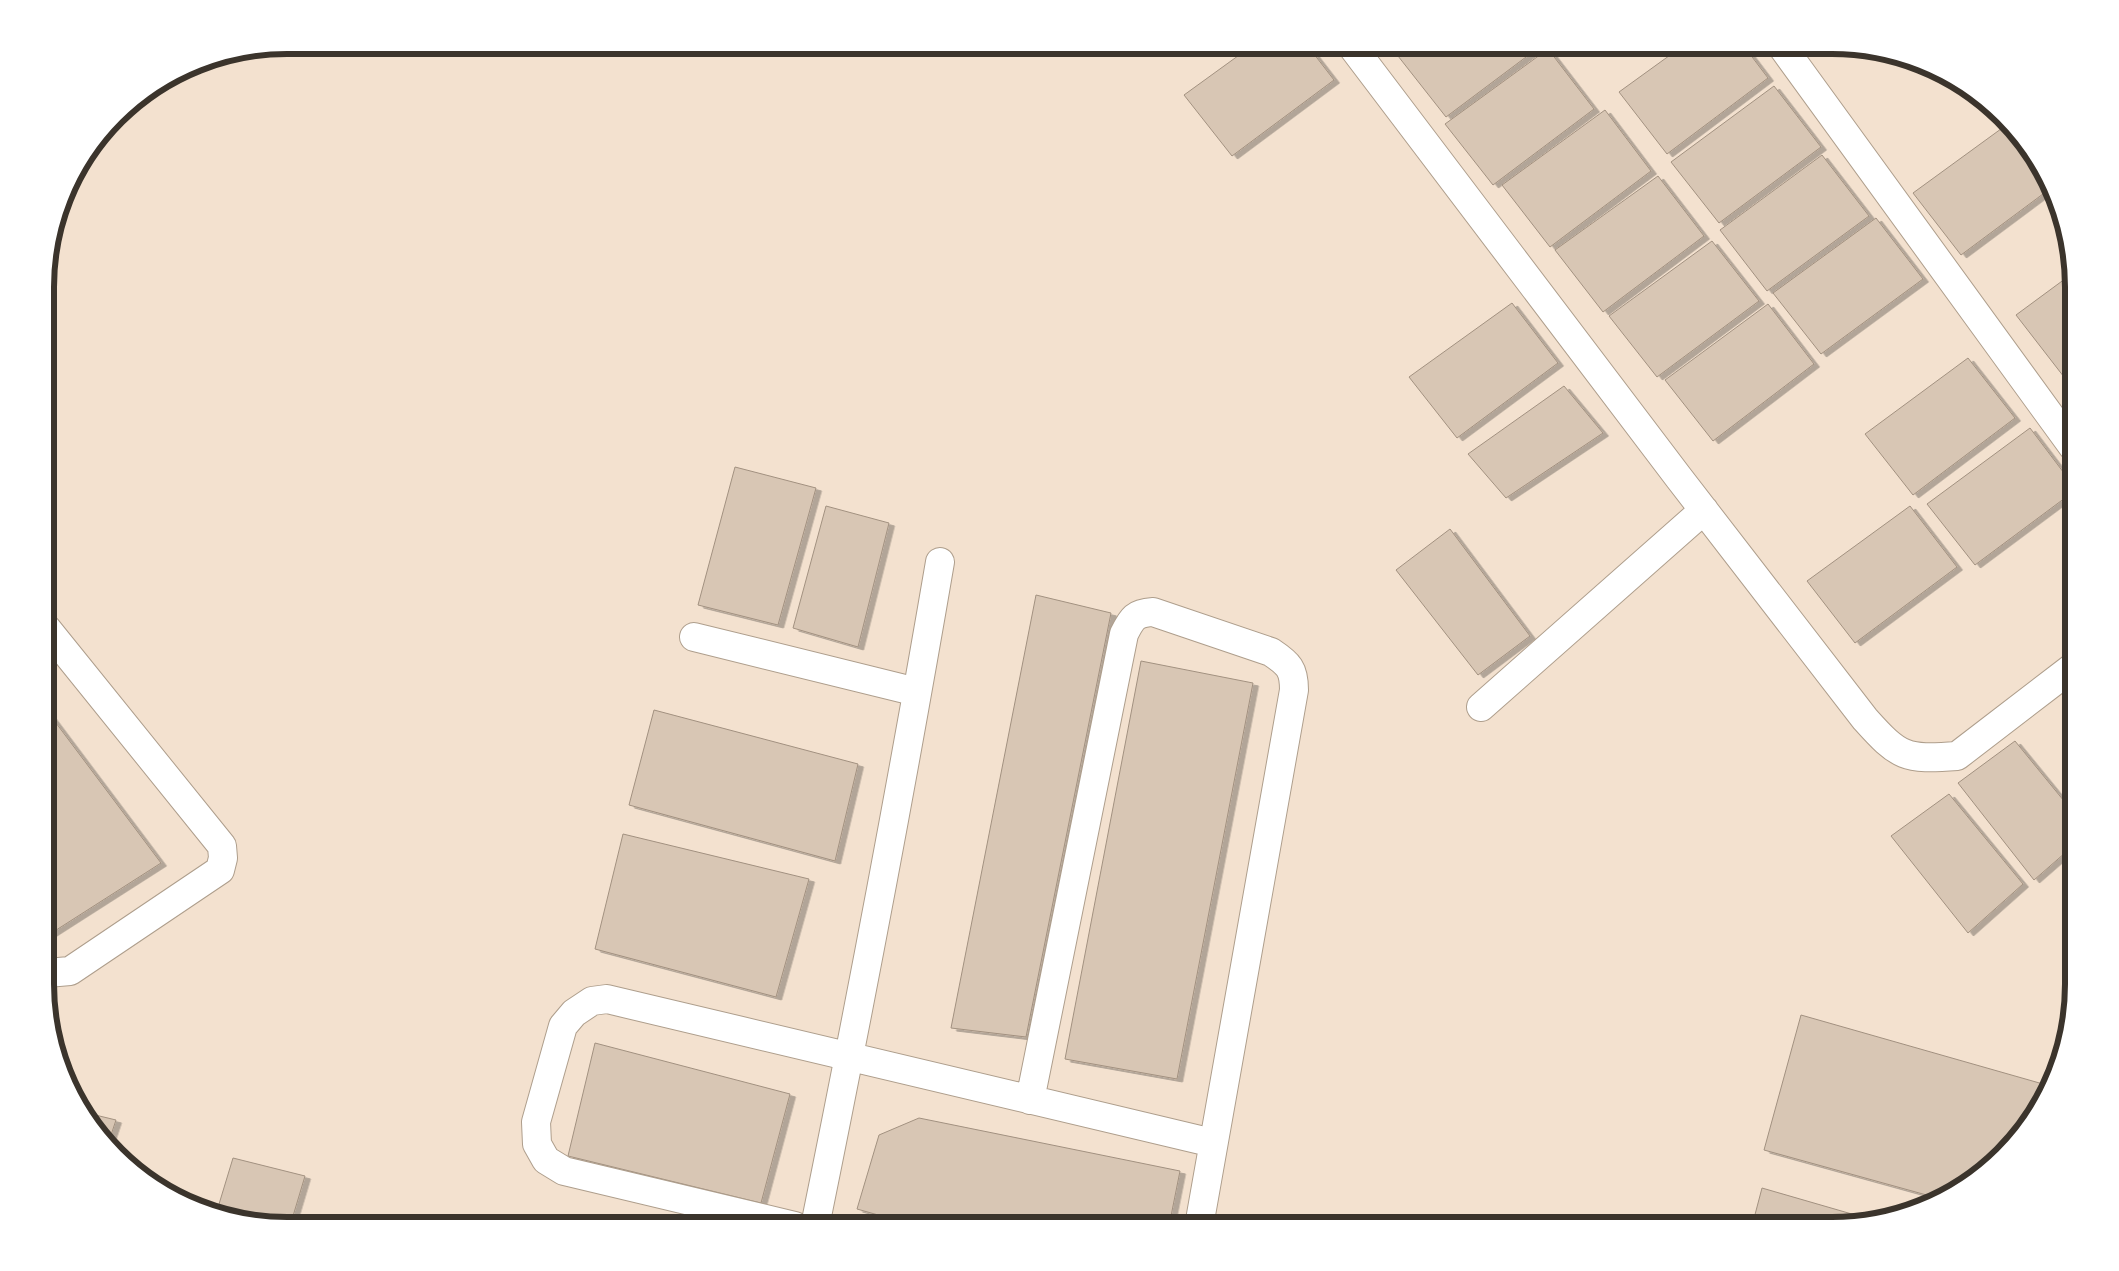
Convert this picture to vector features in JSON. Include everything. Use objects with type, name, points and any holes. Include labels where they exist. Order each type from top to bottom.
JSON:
[{"type":"street","points":[[1358,54],[1864,719],[1888,744],[1909,756],[1933,758],[1957,756],[2065,674]]},
{"type":"street","points":[[1788,54],[2065,435]]},
{"type":"street","points":[[1481,707],[1704,510]]},
{"type":"street","points":[[817,1217],[849,1058],[940,562]]},
{"type":"street","points":[[1030,1100],[1124,634],[1130,622],[1140,613],[1153,612],[1271,652],[1286,661],[1294,674],[1294,690],[1201,1217]]},
{"type":"street","points":[[694,636],[917,692]]},
{"type":"street","points":[[54,638],[222,846],[223,858],[220,870],[70,971],[54,972]]},
{"type":"street","points":[[757,1217],[564,1171],[546,1160],[537,1144],[536,1122],[563,1026],[574,1013],[592,1001],[607,999],[1213,1143]]},
{"type":"building","points":[[1241,54],[1314,54],[1334,80],[1232,156],[1184,95]]},
{"type":"building","points":[[1401,54],[1530,54],[1446,117],[1398,56]]},
{"type":"building","points":[[1541,54],[1552,54],[1594,109],[1493,185],[1445,124]]},
{"type":"building","points":[[1672,54],[1750,54],[1768,78],[1667,154],[1619,92]]},
{"type":"building","points":[[1774,86],[1821,147],[1719,223],[1671,162]]},
{"type":"building","points":[[1605,110],[1651,171],[1550,247],[1502,185]]},
{"type":"building","points":[[2003,128],[2026,157],[2045,192],[1961,255],[1913,193]]},
{"type":"building","points":[[1822,155],[1869,216],[1767,291],[1720,230]]},
{"type":"building","points":[[1658,176],[1704,236],[1603,312],[1555,250]]},
{"type":"building","points":[[1876,218],[1923,279],[1821,354],[1773,293]]},
{"type":"building","points":[[1712,241],[1759,301],[1657,377],[1609,316]]},
{"type":"building","points":[[2065,279],[2065,376],[2064,377],[2016,315]]},
{"type":"building","points":[[1512,303],[1558,363],[1457,438],[1409,377]]},
{"type":"building","points":[[1768,304],[1814,364],[1713,441],[1665,380]]},
{"type":"building","points":[[1968,358],[2015,418],[1913,495],[1865,434]]},
{"type":"building","points":[[1564,386],[1603,433],[1506,498],[1468,454]]},
{"type":"building","points":[[2030,428],[2065,474],[2065,498],[1975,565],[1927,504]]},
{"type":"building","points":[[735,467],[816,488],[778,625],[698,605]]},
{"type":"building","points":[[826,506],[889,523],[858,647],[793,628]]},
{"type":"building","points":[[1910,506],[1957,567],[1855,643],[1807,581]]},
{"type":"building","points":[[1450,529],[1530,636],[1478,675],[1396,570]]},
{"type":"building","points":[[1036,595],[1111,613],[1026,1037],[951,1028]]},
{"type":"building","points":[[1141,661],[1253,683],[1177,1079],[1065,1059]]},
{"type":"building","points":[[654,710],[858,764],[835,861],[629,805]]},
{"type":"building","points":[[54,720],[161,863],[54,931]]},
{"type":"building","points":[[2015,741],[2065,802],[2065,853],[2034,880],[1958,783]]},
{"type":"building","points":[[1949,794],[2023,884],[1968,933],[1891,836]]},
{"type":"building","points":[[623,834],[809,879],[776,997],[595,949]]},
{"type":"building","points":[[1801,1015],[2043,1084],[2026,1114],[2008,1138],[1986,1160],[1962,1178],[1930,1196],[1764,1150]]},
{"type":"building","points":[[595,1043],[790,1094],[761,1203],[568,1156]]},
{"type":"building","points":[[93,1115],[116,1120],[110,1137]]},
{"type":"building","points":[[919,1118],[1180,1171],[1171,1217],[885,1217],[857,1209],[879,1135]]},
{"type":"building","points":[[233,1158],[305,1176],[293,1217],[271,1217],[241,1213],[218,1207]]},
{"type":"building","points":[[1762,1188],[1858,1216],[1848,1217],[1754,1217]]}]
